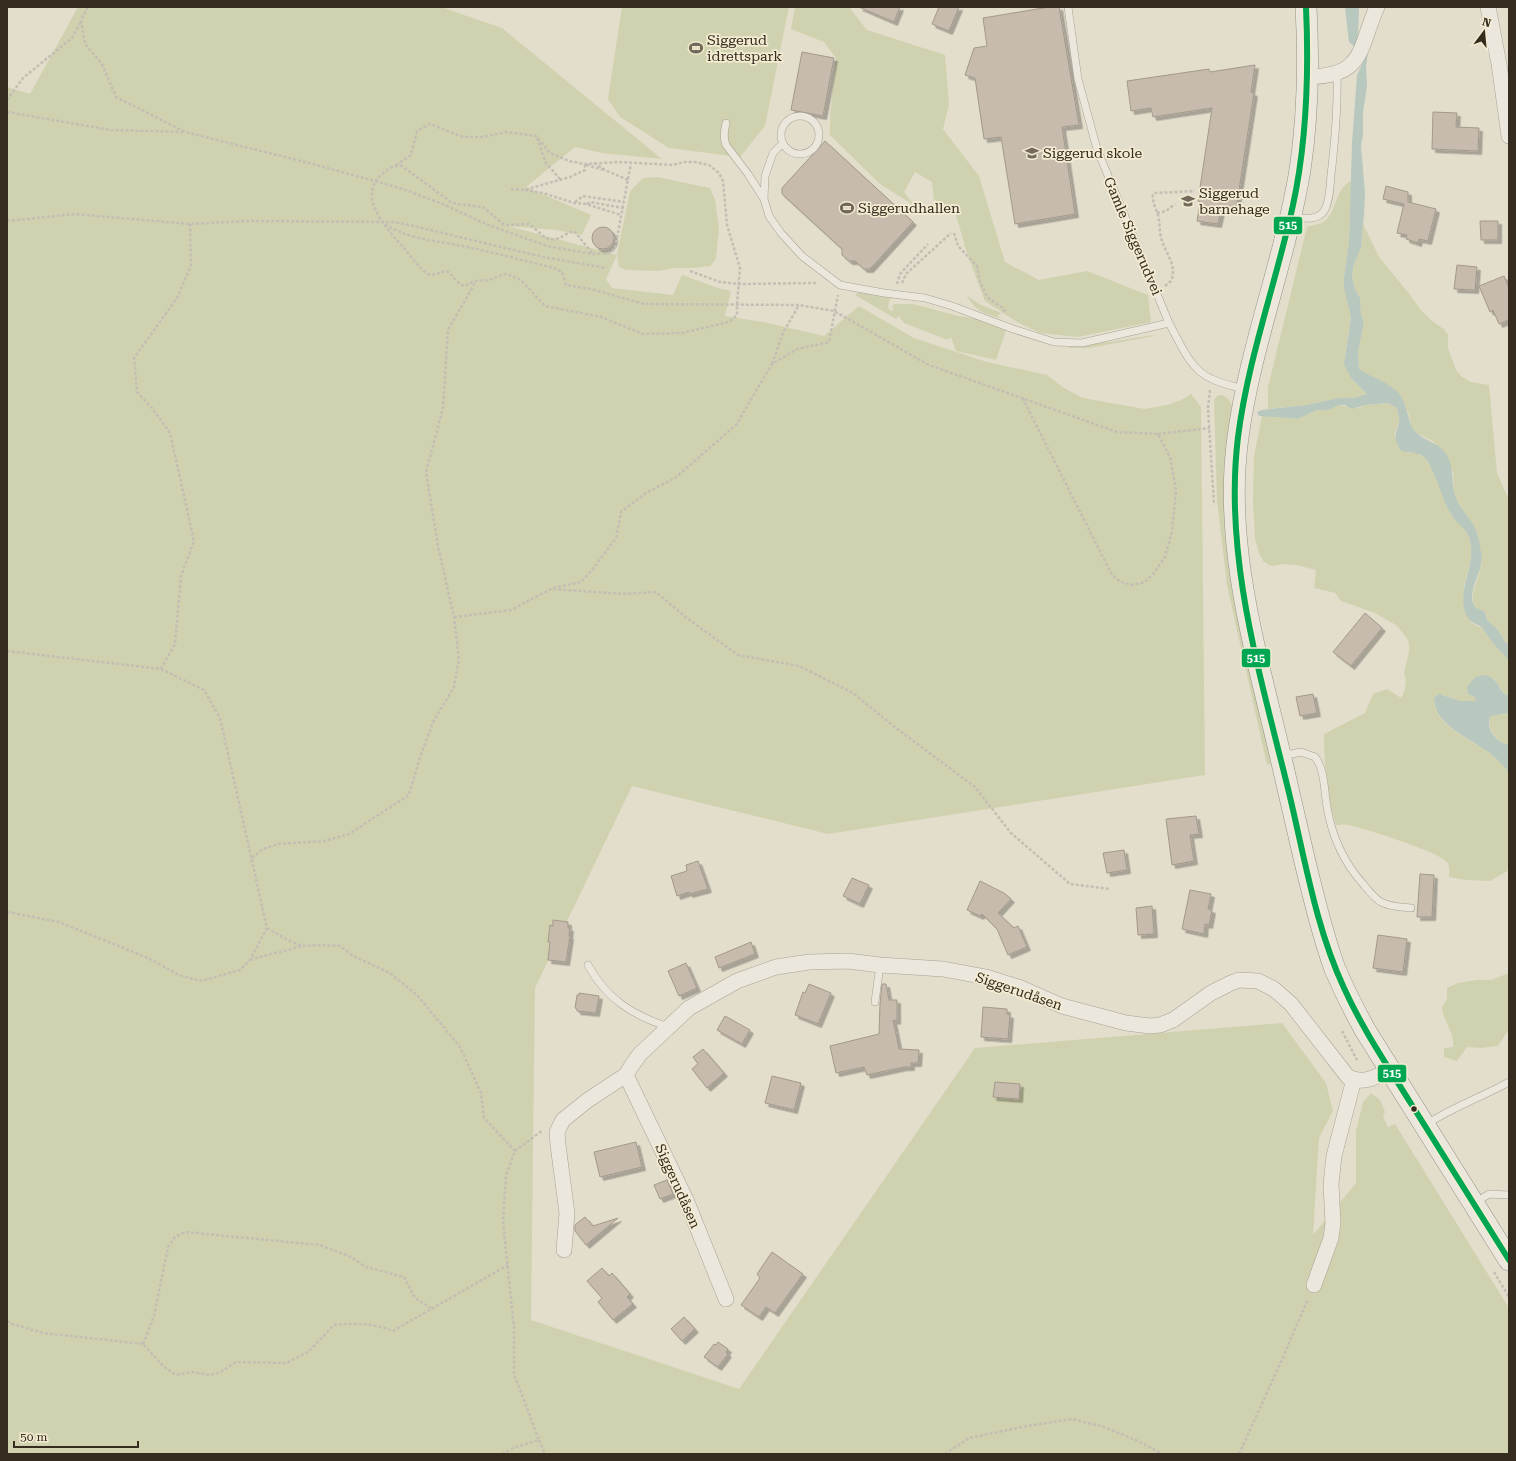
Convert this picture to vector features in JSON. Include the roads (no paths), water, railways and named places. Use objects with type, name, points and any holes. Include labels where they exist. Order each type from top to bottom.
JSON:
[{"type":"main road","points":[[1306,7],[1306,114],[1302,154],[1290,217],[1246,390],[1236,455],[1234,490],[1236,529],[1245,597],[1280,756],[1319,919],[1330,955],[1356,1014],[1509,1260]]},
{"type":"street","points":[[1307,77],[1337,73],[1349,66],[1357,57],[1367,37],[1377,7]]},
{"type":"street","points":[[1488,7],[1499,64],[1509,136]]},
{"type":"street","name":"Siggerudåsen","points":[[564,1250],[567,1213],[557,1132],[563,1120],[588,1100],[626,1075],[640,1054],[689,1008],[737,982],[776,967],[808,962],[848,961],[880,965],[943,969],[986,977],[1021,988],[1062,1006],[1126,1023],[1150,1026],[1160,1025],[1173,1020],[1211,993],[1231,983],[1239,980],[1258,981],[1274,989],[1291,1004],[1344,1072],[1354,1079]]},
{"type":"street","points":[[1314,1285],[1331,1238],[1334,1223],[1331,1184],[1333,1161],[1354,1079],[1368,1080],[1390,1069]]},
{"type":"street","name":"Siggerudåsen","points":[[626,1075],[687,1202],[726,1299]]},
{"type":"lane","name":"Gamle Siggerudvei","points":[[1068,7],[1078,79],[1097,149],[1169,324],[1195,367],[1210,379],[1246,390]]},
{"type":"lane","points":[[1290,217],[1315,217],[1324,211],[1326,205],[1336,130],[1337,73]]},
{"type":"lane","points":[[795,117],[805,117],[810,119],[818,128],[818,141],[815,147],[804,154],[791,152],[783,143],[781,132],[783,127],[790,119],[795,117]]},
{"type":"lane","points":[[726,123],[724,136],[726,145],[748,174],[764,199],[769,216],[781,233],[802,256],[840,284],[932,300],[1054,342],[1082,343],[1169,324]]},
{"type":"lane","points":[[764,199],[765,176],[773,153],[783,143]]},
{"type":"lane","points":[[1280,756],[1301,752],[1315,757],[1321,768],[1333,835],[1349,868],[1369,891],[1382,902],[1394,906],[1411,908]]},
{"type":"lane","points":[[588,965],[594,978],[612,998],[644,1018],[668,1027]]},
{"type":"lane","points":[[875,1002],[880,965]]},
{"type":"lane","points":[[1425,1125],[1445,1113],[1509,1082]]},
{"type":"lane","points":[[1474,1203],[1489,1194],[1509,1195]]},
{"type":"place","name":"Siggerud idrettspark","points":[[696,48]]},
{"type":"place","name":"Siggerud skole","points":[[1032,153]]},
{"type":"place","name":"Siggerud barnehage","points":[[1188,201]]},
{"type":"place","name":"Siggerudhallen","points":[[847,208]]}]
